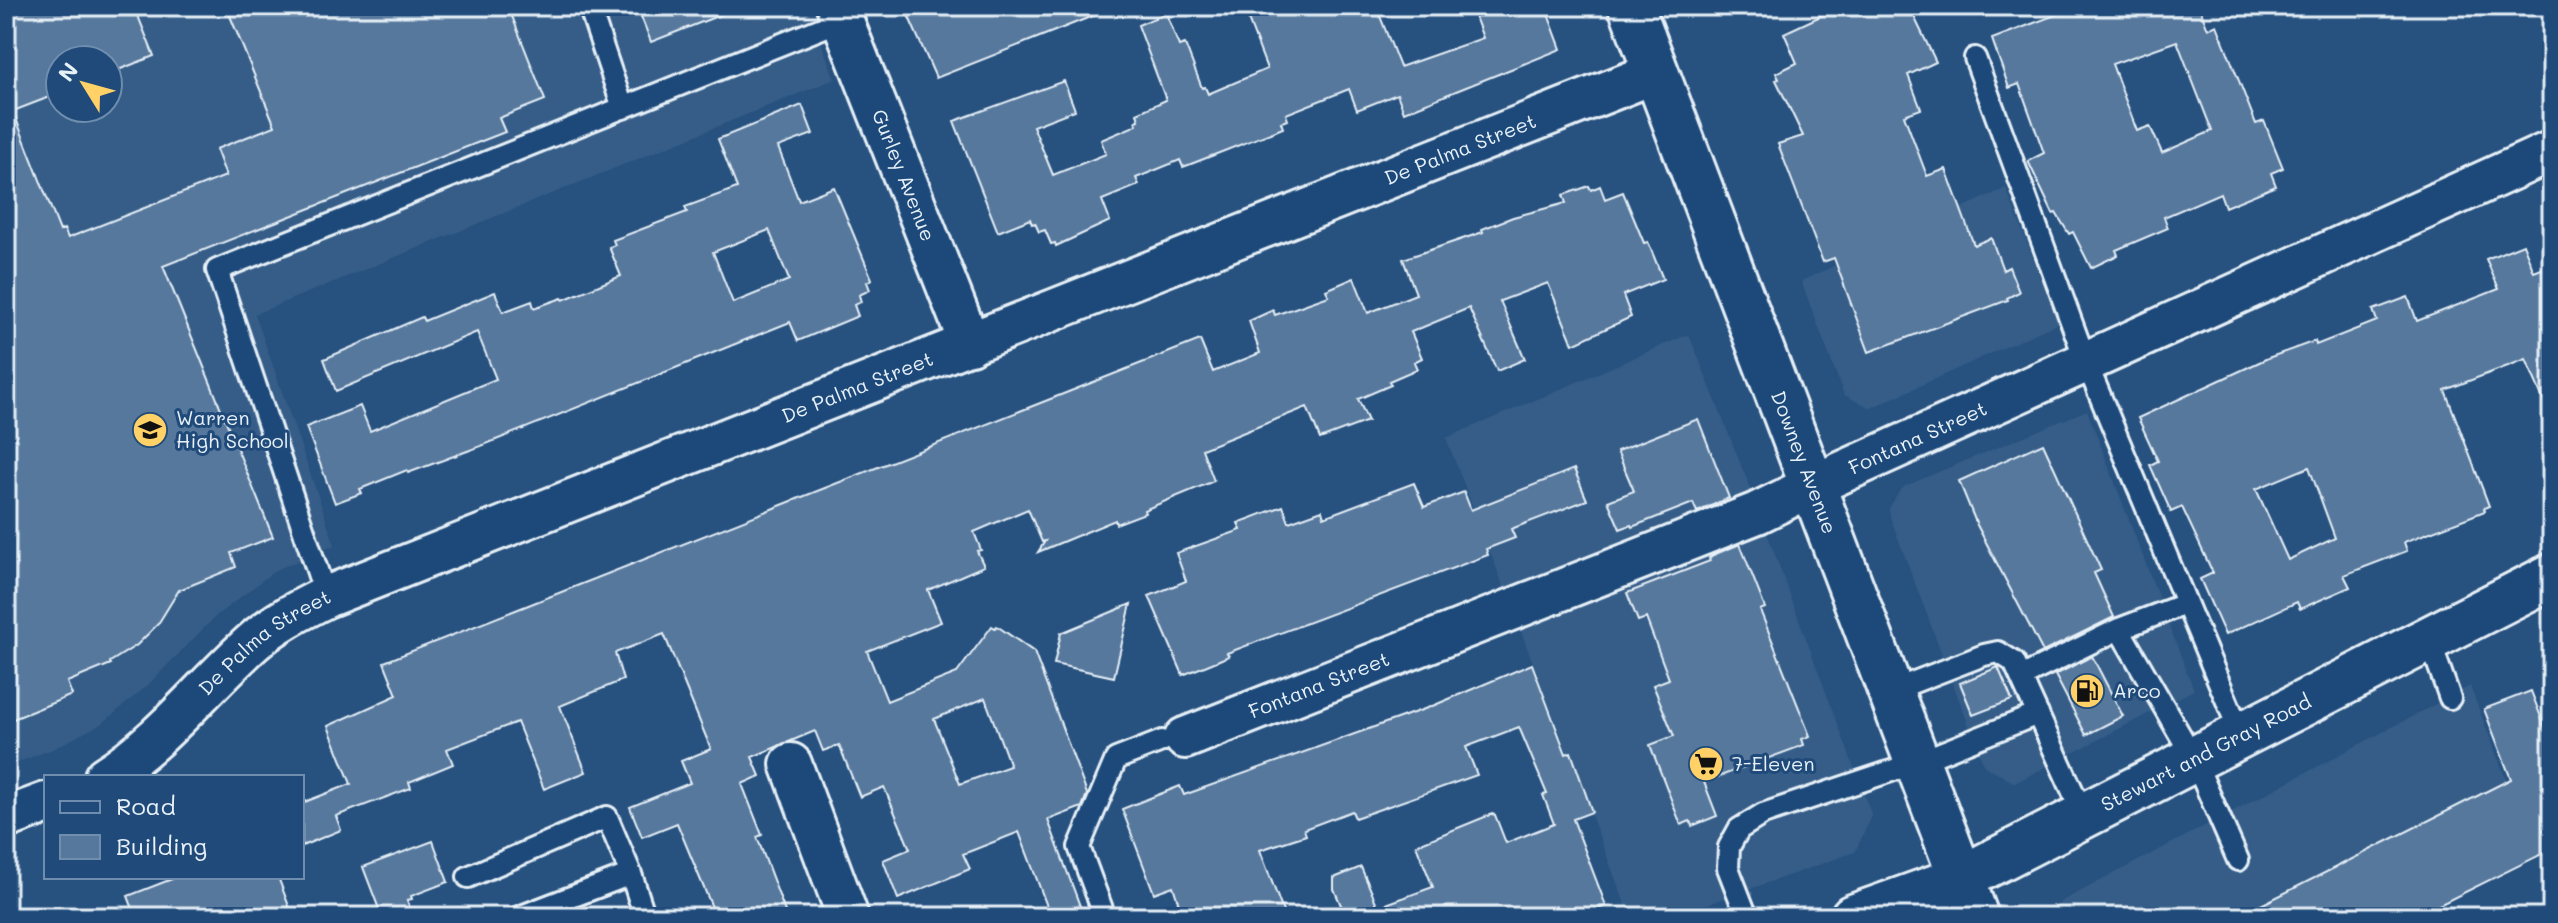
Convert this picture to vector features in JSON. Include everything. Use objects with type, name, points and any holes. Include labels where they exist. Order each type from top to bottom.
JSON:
[{"type":"main road","name":"Downey Avenue","points":[[1631,6],[1969,898]]},
{"type":"main road","name":"Stewart and Gray Road","points":[[1853,917],[1969,898],[2084,816],[2552,576]]},
{"type":"street","name":"Gurley Avenue","points":[[839,13],[970,344]]},
{"type":"street","name":"De Palma Street","points":[[108,775],[159,736],[253,642],[289,616],[326,597],[1657,72]]},
{"type":"street","name":"Fontana Street","points":[[1174,740],[1757,513],[2552,151]]},
{"type":"street","points":[[791,764],[848,917]]},
{"type":"street","points":[[6,818],[44,804]]},
{"type":"lane","points":[[589,6],[623,108]]},
{"type":"lane","points":[[326,597],[217,270],[798,38],[839,13]]},
{"type":"lane","points":[[1975,58],[2086,362],[2241,735]]},
{"type":"lane","points":[[2021,677],[2119,629],[2185,604]]},
{"type":"lane","points":[[2119,629],[2194,759],[2238,860]]},
{"type":"lane","points":[[2429,639],[2450,698]]},
{"type":"lane","points":[[1891,691],[1998,652],[2014,662],[2084,816]]},
{"type":"lane","points":[[1747,917],[1728,868],[1729,847],[1739,829],[1763,814],[1918,762],[2038,714]]},
{"type":"lane","points":[[1105,917],[1079,847],[1116,759],[1174,740]]},
{"type":"lane","points":[[468,877],[607,817],[645,917]]},
{"type":"lane","points":[[519,917],[631,874]]},
{"type":"shaded area","name":"Warren High School","points":[[6,6],[807,6],[835,79],[255,314],[335,545],[276,570],[216,616],[146,687],[103,723],[55,748],[6,767]]},
{"type":"shaded area","points":[[2006,188],[2058,323],[1871,408],[1844,395],[1801,281]]},
{"type":"shaded area","points":[[1689,334],[1755,500],[1507,596],[1446,438]]},
{"type":"shaded area","points":[[2087,410],[2194,690],[2015,783],[1984,766],[1889,508],[1905,486]]},
{"type":"shaded area","points":[[1765,528],[1872,816],[1855,852],[1671,917],[1630,917],[1518,624]]},
{"type":"shaded area","points":[[2470,686],[2536,857],[2415,917],[2053,917],[2060,902]]},
{"type":"building","points":[[6,6],[134,6],[154,56],[124,68],[124,44],[44,44],[44,99],[13,111],[60,231],[64,229],[68,238],[226,176],[216,149],[275,126],[226,6],[508,6],[545,100],[499,118],[505,132],[163,266],[273,537],[231,553],[236,567],[179,590],[158,624],[137,645],[111,664],[67,682],[72,695],[6,722]]},
{"type":"building","points":[[637,6],[738,6],[738,8],[651,42]]},
{"type":"building","points":[[904,6],[1113,6],[1113,8],[936,78]]},
{"type":"building","points":[[1243,6],[1376,6],[1400,67],[1483,38],[1471,6],[1545,6],[1561,49],[1404,112],[1397,94],[1357,110],[1349,89],[1286,114],[1288,120],[1281,122],[1283,128],[1183,167],[1180,160],[1136,178],[1139,185],[1102,200],[1110,221],[1056,246],[1055,243],[1051,244],[1045,230],[1039,232],[1030,219],[998,232],[954,121],[1064,81],[1075,110],[1033,126],[1053,175],[1106,154],[1101,140],[1137,125],[1137,113],[1166,100],[1138,25],[1166,13],[1179,46],[1185,44],[1202,88],[1205,87],[1208,94],[1267,69]]},
{"type":"building","points":[[1842,6],[1909,6],[1936,62],[1908,75],[1921,109],[1904,115],[1927,176],[1946,169],[1974,245],[1991,238],[2003,270],[2009,267],[2019,292],[2008,300],[1869,352],[1834,258],[1823,262],[1778,144],[1803,136],[1776,80],[1779,79],[1776,73],[1797,63],[1784,33]]},
{"type":"building","points":[[2079,6],[2199,6],[2208,29],[2217,25],[2256,124],[2264,121],[2283,168],[2271,173],[2276,186],[2225,207],[2220,193],[2164,217],[2168,228],[2116,250],[2118,255],[2091,268],[2073,232],[2069,234],[2056,213],[2053,214],[2028,161],[2044,153],[2019,84],[2009,88],[1992,39]],"holes":[[[2177,41],[2212,131],[2162,153],[2150,126],[2137,131],[2112,64]]]},
{"type":"building","points":[[802,105],[813,134],[778,147],[799,201],[834,187],[872,279],[867,282],[870,290],[859,295],[861,302],[854,305],[858,316],[798,341],[790,322],[481,446],[408,473],[407,470],[335,503],[306,427],[360,406],[370,431],[496,379],[477,332],[336,391],[324,359],[422,317],[424,321],[495,292],[503,312],[532,301],[534,308],[563,300],[621,276],[609,247],[615,245],[613,240],[687,212],[685,207],[737,188],[718,139]],"holes":[[[769,230],[789,280],[733,303],[713,252]]]},
{"type":"building","points":[[1589,186],[1591,190],[1600,186],[1605,199],[1623,192],[1663,279],[1623,295],[1631,317],[1573,344],[1548,283],[1500,301],[1525,359],[1497,371],[1469,308],[1411,332],[1422,358],[1414,362],[1417,369],[1389,381],[1391,385],[1358,399],[1368,421],[1320,439],[1307,407],[1202,449],[1214,481],[1144,510],[1145,513],[1116,524],[1115,520],[1038,552],[1045,541],[1042,542],[1028,509],[974,532],[981,550],[977,551],[984,566],[928,590],[941,622],[867,651],[887,701],[957,673],[992,626],[997,626],[1034,652],[1087,794],[1082,807],[1048,820],[1084,917],[1051,917],[1019,832],[963,854],[970,869],[898,899],[883,860],[910,849],[884,787],[860,797],[839,745],[823,751],[815,731],[752,757],[760,776],[742,784],[762,835],[757,837],[787,917],[716,917],[677,823],[642,837],[630,807],[690,783],[681,761],[711,749],[664,634],[615,653],[623,680],[560,706],[586,772],[544,789],[517,722],[447,749],[453,764],[409,782],[411,788],[336,816],[341,830],[304,845],[304,802],[351,784],[328,726],[397,695],[384,662],[1200,340],[1213,372],[1260,353],[1249,321],[1273,310],[1275,315],[1329,296],[1326,290],[1354,278],[1368,313],[1416,294],[1403,259],[1483,232],[1482,229],[1513,217],[1566,203],[1563,195]],"holes":[[[985,698],[1010,766],[960,784],[934,719]]]},
{"type":"building","points":[[2523,244],[2534,272],[2552,265],[2552,420],[2526,359],[2445,390],[2489,506],[2484,508],[2485,511],[2404,542],[2407,551],[2344,575],[2350,587],[2300,609],[2297,602],[2225,635],[2200,579],[2213,573],[2182,507],[2171,512],[2150,465],[2158,461],[2138,418],[2268,358],[2315,341],[2316,345],[2377,321],[2373,310],[2408,297],[2417,321],[2499,289],[2486,259]],"holes":[[[2309,467],[2335,538],[2288,560],[2256,489]]]},
{"type":"building","points":[[1698,419],[1729,498],[1697,512],[1693,503],[1620,529],[1608,501],[1634,491],[1617,451]]},
{"type":"building","points":[[2043,443],[2101,570],[2094,573],[2114,617],[2043,652],[1977,525],[1959,481]]},
{"type":"building","points":[[1574,469],[1587,500],[1511,529],[1515,538],[1486,549],[1488,555],[1227,653],[1229,656],[1183,675],[1149,596],[1186,581],[1176,553],[1241,530],[1238,523],[1283,506],[1289,522],[1322,510],[1324,517],[1414,483],[1424,507],[1464,492],[1471,510]]},
{"type":"building","points":[[1740,544],[1765,608],[1760,610],[1810,736],[1802,739],[1804,745],[1704,782],[1717,816],[1692,826],[1690,821],[1681,825],[1650,745],[1674,736],[1653,685],[1669,679],[1646,618],[1638,621],[1627,593],[1710,561],[1713,555]]},
{"type":"building","points":[[1131,604],[1114,677],[1054,664],[1061,633]]},
{"type":"building","name":"Arco","points":[[2092,656],[2123,716],[2086,735],[2055,675]]},
{"type":"building","points":[[1532,664],[1566,754],[1571,752],[1592,812],[1573,819],[1606,906],[1578,917],[1346,917],[1334,889],[1334,878],[1361,867],[1378,907],[1433,887],[1416,845],[1492,814],[1506,843],[1554,824],[1543,795],[1547,794],[1519,727],[1466,747],[1477,775],[1355,818],[1352,811],[1304,829],[1306,835],[1260,850],[1285,917],[1183,917],[1173,886],[1154,893],[1122,809],[1180,786],[1184,795],[1430,707]]},
{"type":"building","points":[[1998,667],[2012,700],[1973,715],[1960,683]]},
{"type":"building","points":[[2531,691],[2552,746],[2552,849],[2415,917],[2237,917],[2511,779],[2484,709]]},
{"type":"building","points":[[433,841],[448,882],[407,900],[413,917],[382,917],[363,867]]},
{"type":"building","points":[[172,879],[279,879],[293,917],[136,917],[128,896]]},
{"type":"place","name":"Warren High School","points":[[150,430]]},
{"type":"place","name":"Arco","points":[[2087,691]]},
{"type":"place","name":"7-Eleven","points":[[1706,764]]}]
